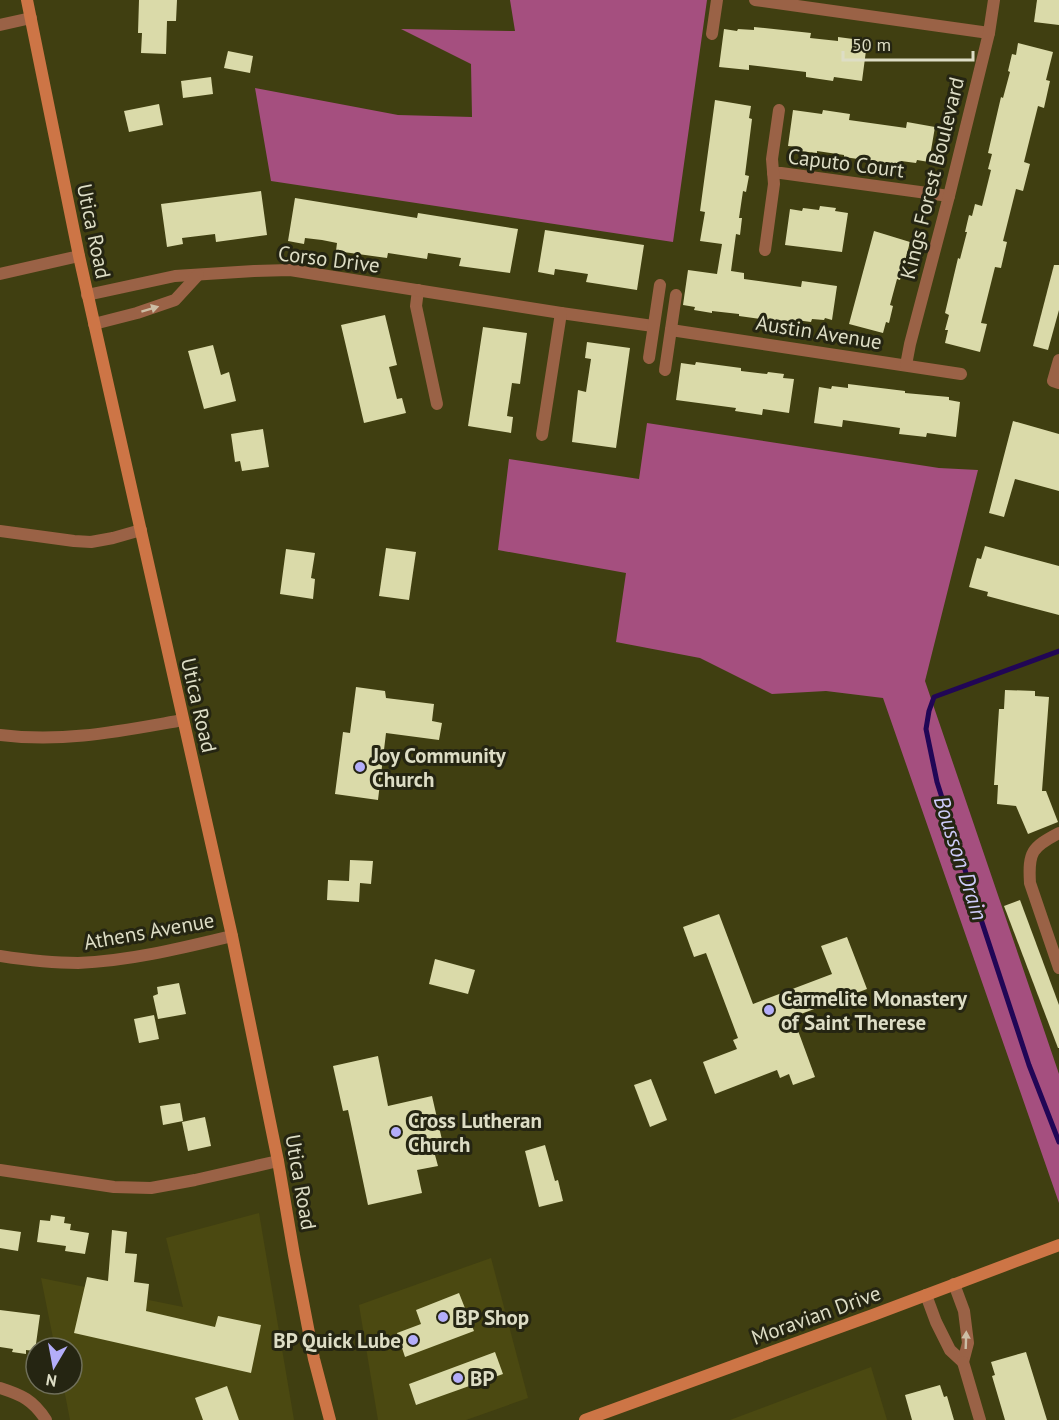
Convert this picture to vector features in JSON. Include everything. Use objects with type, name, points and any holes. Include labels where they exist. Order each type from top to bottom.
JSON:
[{"type":"main road","name":"Utica Road","points":[[27,0],[87,295],[232,936],[278,1161],[312,1347],[330,1420]]},
{"type":"main road","name":"Moravian Drive","points":[[585,1420],[1059,1245]]},
{"type":"street","points":[[712,34],[717,0]]},
{"type":"street","points":[[755,0],[988,33]]},
{"type":"street","name":"Kings Forest Boulevard","points":[[906,365],[949,196],[994,0]]},
{"type":"street","points":[[0,25],[31,18]]},
{"type":"street","points":[[765,250],[774,184],[772,159],[779,110]]},
{"type":"street","name":"Caputo Court","points":[[773,173],[949,196]]},
{"type":"street","points":[[0,274],[79,256]]},
{"type":"street","name":"Corso Drive","points":[[87,295],[175,276],[254,270],[290,270],[654,326]]},
{"type":"street","points":[[94,324],[175,300],[198,275]]},
{"type":"street","points":[[649,358],[660,285]]},
{"type":"street","points":[[418,290],[416,306],[437,404]]},
{"type":"street","points":[[664,370],[676,295]]},
{"type":"street","points":[[542,435],[561,313]]},
{"type":"street","name":"Austin Avenue","points":[[671,330],[961,374]]},
{"type":"street","points":[[1059,360],[1053,381],[1059,383]]},
{"type":"street","points":[[0,531],[91,542],[141,530]]},
{"type":"street","points":[[0,735],[23,738],[70,738],[183,720]]},
{"type":"street","points":[[1059,833],[1042,842],[1032,851],[1029,871],[1030,883],[1059,968]]},
{"type":"street","name":"Athens Avenue","points":[[0,956],[39,962],[78,963],[162,953],[232,936]]},
{"type":"street","points":[[0,1170],[114,1187],[151,1188],[278,1161]]},
{"type":"street","points":[[954,1284],[964,1311],[968,1343],[963,1362]]},
{"type":"street","points":[[926,1295],[950,1350],[963,1362],[980,1420]]},
{"type":"street","points":[[0,1388],[17,1394],[34,1404],[46,1420]]},
{"type":"shaded area","points":[[510,0],[707,0],[673,242],[271,181],[255,88],[398,115],[472,117],[471,64],[401,29],[515,31]]},
{"type":"shaded area","points":[[647,423],[939,468],[978,470],[925,681],[1059,1074],[1059,1203],[883,698],[826,691],[772,694],[700,658],[616,642],[626,573],[498,550],[509,459],[639,479]]},
{"type":"shaded area","points":[[259,1213],[294,1420],[70,1420],[65,1396],[84,1396],[84,1336],[53,1336],[41,1278],[183,1307],[166,1238]]},
{"type":"shaded area","points":[[491,1258],[528,1398],[466,1420],[378,1420],[359,1305]]},
{"type":"shaded area","points":[[871,1367],[887,1420],[730,1420]]},
{"type":"building","points":[[139,0],[177,0],[176,21],[167,21],[166,54],[141,53],[142,33],[138,33]]},
{"type":"building","points":[[1037,0],[1059,0],[1059,25],[1034,22]]},
{"type":"building","points":[[754,27],[811,33],[810,38],[838,41],[838,37],[853,39],[853,42],[867,43],[862,81],[834,77],[833,81],[806,77],[806,72],[749,65],[749,70],[719,67],[724,29],[754,30]]},
{"type":"building","points":[[1018,43],[1053,52],[1046,80],[1050,81],[1044,108],[1038,106],[1024,162],[1030,164],[1023,191],[1016,189],[1003,241],[1007,242],[1001,268],[995,267],[981,323],[987,324],[980,352],[945,343],[948,330],[945,330],[949,315],[945,313],[958,258],[960,259],[967,232],[965,232],[969,215],[972,216],[975,204],[982,206],[991,170],[988,169],[992,154],[988,153],[1001,97],[1003,98],[1010,72],[1008,71],[1012,54],[1016,55]]},
{"type":"building","points":[[228,51],[253,56],[250,73],[224,68]]},
{"type":"building","points":[[211,77],[213,94],[183,98],[181,81]]},
{"type":"building","points":[[715,100],[751,106],[749,118],[752,119],[745,175],[749,176],[746,192],[743,191],[739,218],[742,218],[740,235],[736,234],[731,271],[744,273],[744,279],[801,287],[802,281],[837,286],[832,320],[812,319],[811,322],[796,320],[795,324],[739,316],[739,314],[694,310],[695,307],[683,305],[688,270],[717,274],[722,244],[700,241],[705,212],[700,211]]},
{"type":"building","points":[[159,104],[163,125],[129,132],[124,111]]},
{"type":"building","points":[[793,110],[822,114],[823,110],[850,114],[849,120],[906,128],[907,122],[935,127],[929,162],[901,161],[900,165],[817,151],[817,153],[800,151],[800,147],[788,146]]},
{"type":"building","points":[[261,191],[267,235],[216,242],[215,234],[182,238],[183,244],[167,247],[161,204]]},
{"type":"building","points":[[295,198],[417,218],[418,213],[518,229],[510,273],[459,266],[461,258],[428,253],[427,259],[388,253],[387,258],[336,251],[337,243],[322,240],[305,238],[304,244],[288,241]]},
{"type":"building","points":[[820,206],[836,208],[835,211],[848,213],[842,252],[785,245],[790,209],[819,210]]},
{"type":"building","points":[[545,230],[644,245],[637,290],[586,282],[588,274],[555,269],[554,275],[538,272]]},
{"type":"building","points":[[874,231],[910,242],[900,280],[897,279],[890,305],[893,306],[889,323],[886,322],[883,333],[849,324]]},
{"type":"building","points":[[1054,265],[1059,265],[1059,310],[1048,350],[1033,346]]},
{"type":"building","points":[[385,315],[397,365],[389,367],[397,399],[402,398],[406,413],[364,423],[341,325]]},
{"type":"building","points":[[483,327],[527,333],[520,384],[512,383],[507,416],[513,417],[511,433],[468,426]]},
{"type":"building","points":[[587,342],[630,348],[616,448],[572,442],[578,390],[586,392],[591,359],[585,358]]},
{"type":"building","points":[[213,345],[221,375],[229,372],[236,401],[204,409],[188,351]]},
{"type":"building","points":[[696,362],[741,368],[741,371],[784,374],[783,378],[794,379],[789,413],[763,409],[762,415],[735,411],[736,408],[676,400],[681,363],[695,365]]},
{"type":"building","points":[[848,384],[949,397],[949,400],[960,402],[956,437],[927,433],[926,437],[899,434],[900,428],[843,420],[842,427],[814,423],[819,387],[848,388]]},
{"type":"building","points":[[1013,421],[1059,434],[1059,491],[1015,479],[1004,517],[989,513]]},
{"type":"building","points":[[263,429],[269,467],[242,471],[240,461],[235,462],[231,434]]},
{"type":"building","points":[[985,546],[1059,566],[1059,615],[987,596],[988,592],[969,587],[977,558],[981,559]]},
{"type":"building","points":[[386,548],[416,552],[409,600],[379,596]]},
{"type":"building","points":[[286,549],[315,553],[311,578],[315,579],[313,599],[280,594]]},
{"type":"building","name":"Joy Community Church","points":[[356,687],[385,691],[386,698],[434,704],[432,721],[442,723],[439,740],[386,733],[378,800],[335,794],[343,732],[350,733]]},
{"type":"building","points":[[1005,690],[1035,691],[1035,696],[1049,697],[1042,791],[1046,791],[1058,822],[1028,834],[1016,806],[997,804],[998,785],[994,785],[999,709],[1004,709]]},
{"type":"building","points":[[350,860],[373,861],[371,884],[360,883],[359,902],[327,900],[328,880],[349,881]]},
{"type":"building","points":[[1020,900],[1059,1005],[1059,1048],[1004,906]]},
{"type":"building","name":"Carmelite Monastery of Saint Therese","points":[[719,914],[753,1004],[832,974],[821,946],[847,937],[867,989],[793,1017],[815,1077],[793,1085],[789,1074],[780,1078],[777,1070],[715,1094],[703,1062],[737,1049],[733,1040],[738,1038],[706,953],[694,957],[683,927]]},
{"type":"building","points":[[435,959],[475,970],[468,994],[429,984]]},
{"type":"building","points":[[179,983],[186,1014],[158,1019],[153,996],[158,994],[157,987]]},
{"type":"building","points":[[154,1015],[159,1039],[139,1043],[134,1019]]},
{"type":"building","name":"Cross Lutheran Church","points":[[378,1056],[388,1106],[432,1096],[445,1153],[435,1155],[438,1166],[417,1170],[422,1193],[368,1205],[348,1110],[343,1111],[333,1066]]},
{"type":"building","points":[[651,1079],[667,1120],[650,1127],[634,1085]]},
{"type":"building","points":[[180,1103],[183,1121],[163,1125],[160,1106]]},
{"type":"building","points":[[205,1117],[211,1146],[188,1151],[182,1122]]},
{"type":"building","points":[[545,1145],[563,1201],[539,1207],[525,1151]]},
{"type":"building","points":[[51,1215],[65,1217],[64,1223],[71,1224],[70,1230],[89,1233],[85,1254],[65,1251],[66,1246],[37,1242],[40,1220],[50,1221]]},
{"type":"building","points":[[0,1229],[21,1232],[18,1251],[0,1248]]},
{"type":"building","points":[[112,1230],[127,1232],[125,1253],[137,1254],[134,1282],[149,1284],[146,1311],[215,1327],[218,1316],[261,1325],[251,1373],[74,1333],[87,1277],[108,1281]]},
{"type":"building","name":"BP Shop","points":[[459,1293],[474,1331],[405,1357],[397,1333],[421,1324],[416,1310]]},
{"type":"building","points":[[0,1310],[40,1315],[37,1336],[24,1336],[24,1354],[0,1347]]},
{"type":"building","points":[[495,1352],[503,1374],[416,1405],[409,1384]]},
{"type":"building","points":[[1026,1352],[1047,1420],[1005,1420],[992,1376],[995,1375],[991,1362]]},
{"type":"building","points":[[940,1385],[944,1397],[947,1396],[954,1420],[912,1420],[905,1395]]},
{"type":"building","points":[[227,1386],[239,1420],[203,1420],[195,1398]]},
{"type":"waterway","name":"Bousson Drain","points":[[1059,651],[934,697],[926,729],[937,782],[973,895],[1029,1065],[1059,1142]]},
{"type":"place","name":"Joy Community Church","points":[[360,767]]},
{"type":"place","name":"Carmelite Monastery of Saint Therese","points":[[769,1010]]},
{"type":"place","name":"Cross Lutheran Church","points":[[396,1132]]},
{"type":"place","name":"BP Shop","points":[[443,1317]]},
{"type":"place","name":"BP Quick Lube","points":[[413,1340]]},
{"type":"place","name":"BP","points":[[458,1378]]}]
